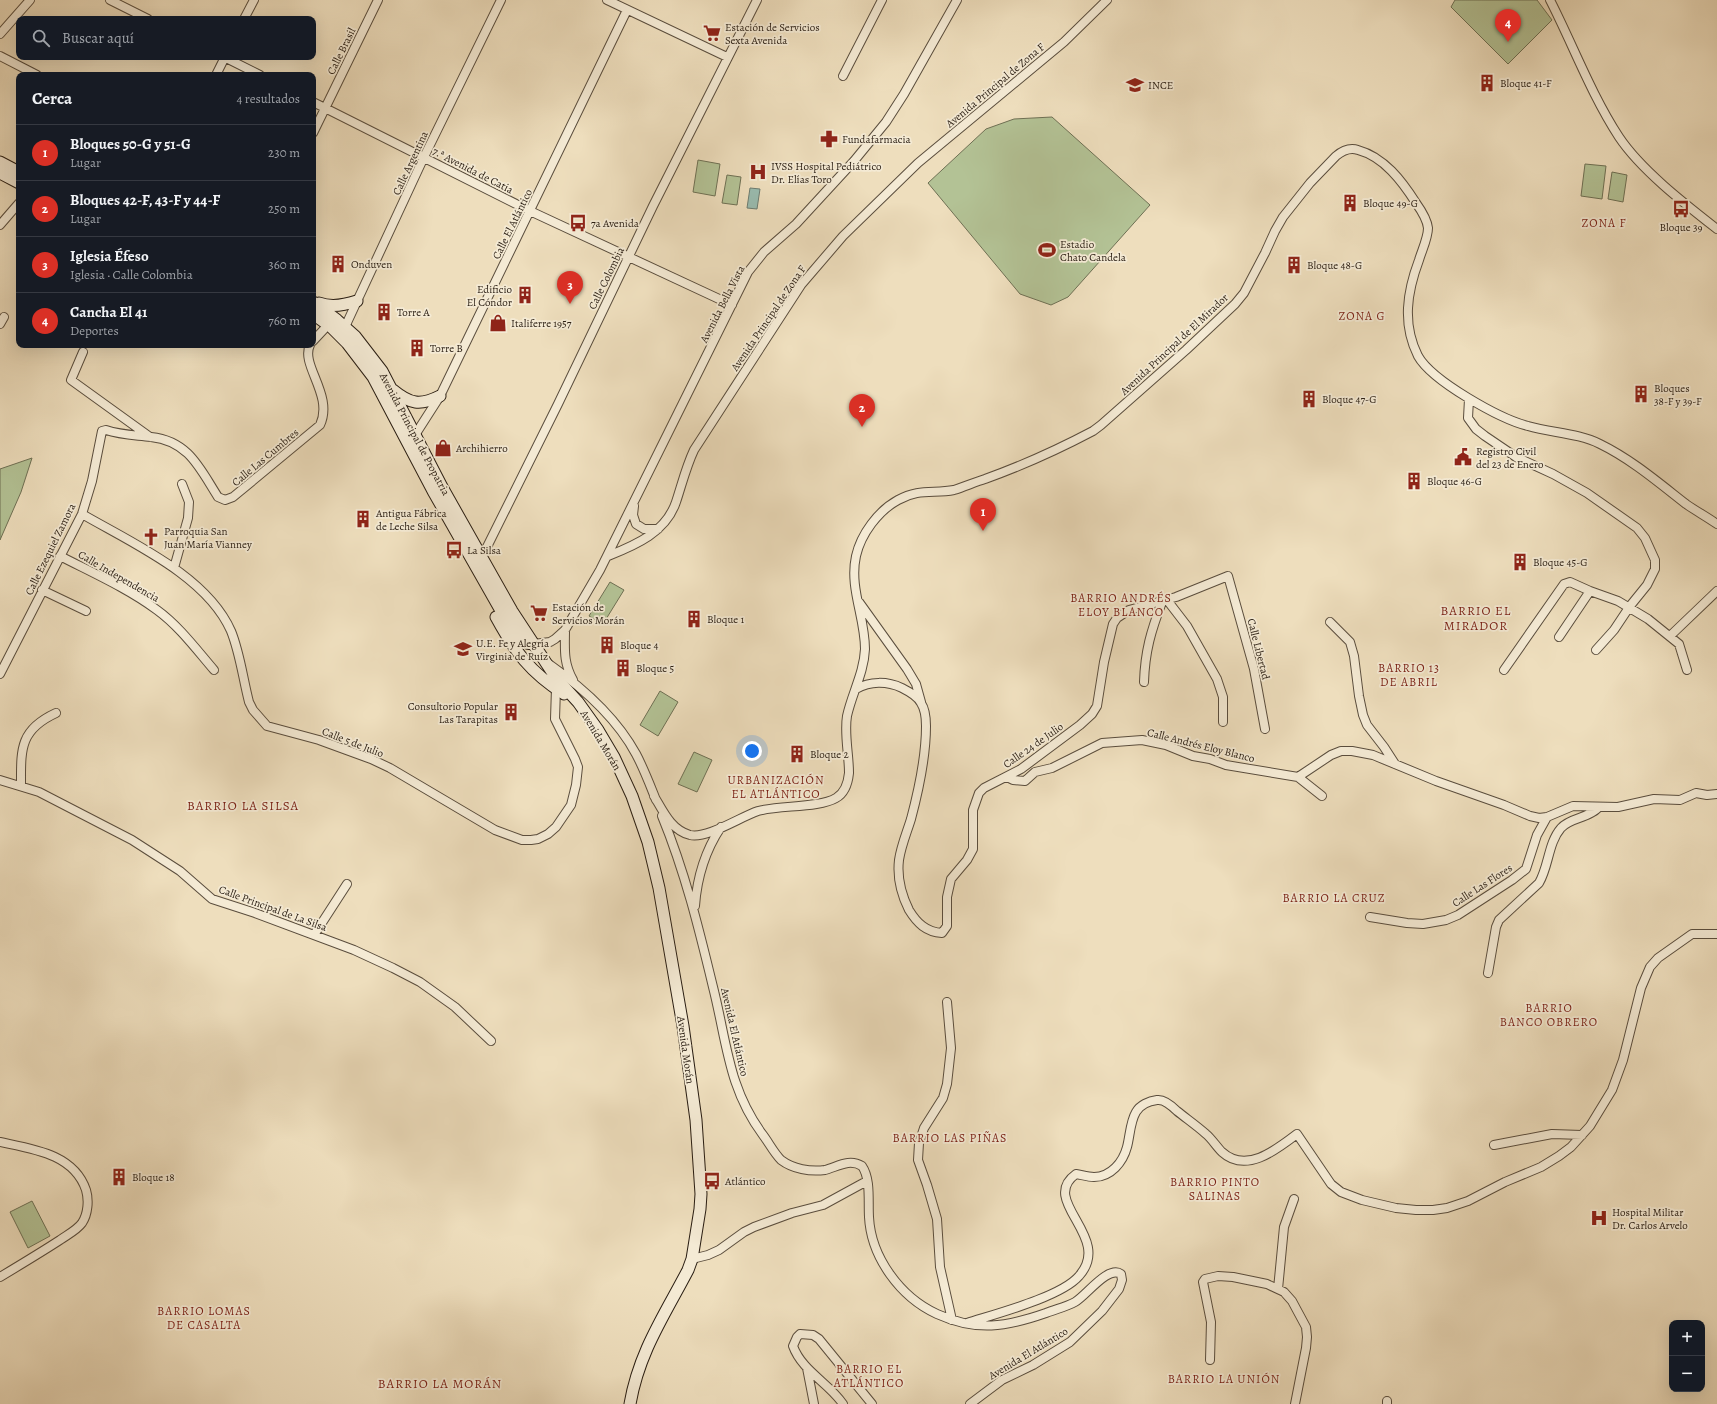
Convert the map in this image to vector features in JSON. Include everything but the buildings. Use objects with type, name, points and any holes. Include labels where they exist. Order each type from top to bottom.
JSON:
[{"type":"main road","points":[[0,162],[16,170]]},
{"type":"main road","points":[[0,173],[16,181]]},
{"type":"main road","points":[[316,302],[333,306],[344,306],[357,301]]},
{"type":"main road","name":"Avenida Principal de Propatria","points":[[316,304],[342,331],[368,353],[411,438],[477,559],[533,644]]},
{"type":"main road","name":"Avenida Principal de Propatria","points":[[316,316],[328,325],[342,331]]},
{"type":"main road","name":"Avenida Principal de Propatria","points":[[379,377],[392,389],[411,438]]},
{"type":"main road","points":[[392,389],[404,399],[420,403],[428,402],[440,396]]},
{"type":"main road","name":"Avenida Principal de Propatria","points":[[477,559],[484,581],[513,630],[526,643],[533,644]]},
{"type":"main road","name":"Avenida Morán","points":[[484,581],[485,597],[519,655],[535,672],[578,702]]},
{"type":"main road","points":[[509,639],[521,650],[546,663]]},
{"type":"main road","name":"Avenida Morán","points":[[533,644],[556,678],[578,702],[610,750],[632,796],[648,842],[659,888],[683,1026],[696,1120],[701,1194],[692,1259],[688,1270],[647,1346],[640,1365],[630,1404]]},
{"type":"street","points":[[0,34],[30,0]]},
{"type":"street","points":[[110,0],[142,16]]},
{"type":"street","points":[[246,16],[254,0]]},
{"type":"street","name":"Calle Brasil","points":[[316,127],[378,0]]},
{"type":"street","name":"Calle Argentina","points":[[342,331],[424,157],[501,0]]},
{"type":"street","points":[[607,0],[727,58]]},
{"type":"street","name":"Calle Colombia","points":[[477,559],[558,404],[629,256],[757,0]]},
{"type":"street","points":[[844,76],[882,0]]},
{"type":"street","name":"Avenida Bella Vista","points":[[533,644],[550,642],[556,639],[565,630],[608,556],[748,272],[764,252],[796,224],[854,161],[886,122],[908,88],[957,0]]},
{"type":"street","name":"Avenida Principal de Zona F","points":[[608,556],[623,550],[659,530],[668,519],[675,504],[684,472],[694,450],[801,286],[825,256],[843,236],[918,163],[1064,42],[1107,0]]},
{"type":"street","points":[[1550,0],[1603,110],[1620,137],[1646,167],[1717,229]]},
{"type":"street","name":"Calle El Atlántico","points":[[411,438],[440,396],[627,10]]},
{"type":"street","points":[[0,56],[31,72]]},
{"type":"street","points":[[217,72],[223,60]]},
{"type":"street","points":[[230,60],[254,72]]},
{"type":"street","name":"7.ª Avenida de Catia","points":[[316,104],[530,210],[732,305]]},
{"type":"street","name":"Avenida Principal de El Mirador","points":[[654,796],[670,822],[675,827],[688,834],[701,835],[752,813],[768,808],[826,802],[843,793],[849,780],[850,773],[846,728],[847,717],[862,668],[865,648],[854,588],[856,556],[864,534],[878,516],[896,500],[907,495],[930,491],[953,490],[1022,466],[1089,433],[1101,425],[1235,304],[1244,293],[1283,217],[1310,183],[1328,164],[1343,151],[1350,149],[1358,150],[1381,162],[1398,178],[1422,213],[1428,227],[1414,274],[1407,312],[1410,335],[1423,364],[1469,399],[1514,422],[1568,434],[1600,444],[1630,463],[1717,524]]},
{"type":"street","points":[[0,225],[16,206]]},
{"type":"street","points":[[316,338],[328,325]]},
{"type":"street","name":"Calle Las Cumbres","points":[[83,352],[71,380],[150,437],[163,439],[183,448],[193,457],[218,497],[225,500],[233,498],[320,425],[324,414],[323,399],[310,364],[308,348]]},
{"type":"street","points":[[1469,399],[1468,418],[1476,429],[1485,436],[1516,457],[1554,474],[1587,493],[1642,533],[1655,560],[1655,569],[1647,585],[1630,606],[1614,630],[1596,650]]},
{"type":"street","name":"Calle Ezequiel Zamora","points":[[0,674],[82,514],[92,481],[102,431],[106,430],[136,436],[150,437]]},
{"type":"street","points":[[174,568],[188,518],[189,502],[182,484]]},
{"type":"street","points":[[636,497],[633,515],[636,524],[644,529],[659,530]]},
{"type":"street","name":"Calle 5 de Julio","points":[[82,514],[174,568],[198,588],[219,612],[227,625],[234,642],[249,702],[253,710],[267,726],[333,744],[371,758],[495,830],[522,840],[538,839],[548,834],[556,827],[565,814],[573,797],[578,767],[555,719],[556,688]]},
{"type":"street","name":"Calle Independencia","points":[[60,556],[125,590],[158,611],[178,629],[214,670]]},
{"type":"street","name":"Calle 24 de Julio","points":[[856,596],[862,608],[916,684],[926,721],[926,744],[921,779],[899,859],[899,875],[902,894],[918,923],[923,928],[942,933],[947,926],[946,910],[948,888],[951,879],[967,860],[972,849],[975,801],[979,793],[984,788],[1021,769],[1052,747],[1092,714],[1097,706],[1104,662],[1113,624],[1116,618],[1129,610],[1165,601],[1228,576]]},
{"type":"street","name":"Calle Libertad","points":[[1228,576],[1254,669],[1265,729]]},
{"type":"street","points":[[1504,670],[1564,584],[1570,582],[1630,606],[1670,636],[1679,644],[1687,670]]},
{"type":"street","points":[[42,590],[86,611]]},
{"type":"street","points":[[1559,637],[1590,591]]},
{"type":"street","points":[[1670,636],[1717,591]]},
{"type":"street","points":[[1144,682],[1146,649],[1152,626],[1165,601],[1187,626],[1217,679],[1223,697],[1223,722]]},
{"type":"street","points":[[1330,622],[1350,642],[1354,656],[1358,696],[1366,725],[1396,765]]},
{"type":"street","name":"Avenida Bella Vista","points":[[565,630],[564,657],[567,670],[575,682]]},
{"type":"street","name":"Avenida El Atlántico","points":[[546,663],[575,682],[602,708],[636,754],[675,851],[694,911],[714,991],[730,1066],[740,1096],[754,1123],[781,1159],[794,1167],[804,1170],[820,1170],[848,1163],[855,1163],[862,1166],[867,1180],[872,1239],[888,1270],[898,1284],[914,1300],[925,1308],[952,1320],[966,1324],[988,1327],[1013,1323],[1034,1317],[1075,1302],[1108,1274],[1118,1272],[1122,1277],[1122,1283],[1119,1289],[1102,1311],[1070,1342],[1033,1365],[1002,1380],[970,1404]]},
{"type":"street","points":[[856,689],[869,684],[885,683],[903,688],[921,702]]},
{"type":"street","points":[[21,786],[23,745],[27,734],[40,722],[56,713]]},
{"type":"street","name":"Calle Andrés Eloy Blanco","points":[[1007,777],[1013,780],[1025,781],[1035,772],[1052,768],[1102,743],[1131,740],[1155,742],[1193,756],[1210,759],[1226,765],[1298,777]]},
{"type":"street","points":[[1322,796],[1298,777],[1331,754],[1342,751],[1352,751],[1373,755],[1530,816],[1547,817],[1573,806],[1618,807],[1654,799],[1680,800],[1696,793],[1707,795],[1717,794]]},
{"type":"street","name":"Calle Principal de La Silsa","points":[[0,780],[21,786],[50,798],[138,844],[180,871],[212,899],[314,934],[393,968],[420,982],[456,1007],[491,1041]]},
{"type":"street","points":[[1488,973],[1496,927],[1499,920],[1539,883],[1552,846],[1562,828],[1566,824],[1591,814],[1599,807]]},
{"type":"street","name":"Calle Las Flores","points":[[1370,916],[1407,923],[1423,924],[1446,920],[1458,915],[1512,880],[1526,869],[1537,835],[1547,817]]},
{"type":"street","points":[[694,911],[696,891],[701,870],[712,843],[722,826]]},
{"type":"street","points":[[314,934],[347,884]]},
{"type":"street","points":[[966,1324],[1050,1294],[1079,1276],[1086,1266],[1089,1250],[1087,1238],[1069,1208],[1066,1197],[1066,1186],[1076,1174],[1094,1178],[1110,1173],[1116,1168],[1127,1146],[1133,1117],[1136,1111],[1144,1104],[1152,1101],[1162,1100],[1170,1105],[1206,1134],[1222,1152],[1235,1160],[1242,1162],[1248,1162],[1262,1157],[1297,1134],[1319,1165],[1330,1184],[1341,1192],[1362,1200],[1416,1210],[1447,1208],[1468,1201],[1505,1182],[1541,1167],[1571,1147],[1582,1135],[1600,1110],[1617,1079],[1641,988],[1650,968],[1658,958],[1692,934],[1717,934]]},
{"type":"street","points":[[947,1002],[951,1048],[947,1084],[943,1098],[924,1128],[919,1143],[918,1160],[928,1185],[937,1219],[940,1267],[952,1320]]},
{"type":"street","points":[[1494,1145],[1552,1134],[1582,1135]]},
{"type":"street","points":[[0,1142],[20,1146],[61,1159],[71,1166],[79,1175],[88,1196],[85,1214],[81,1223],[71,1232],[0,1277]]},
{"type":"street","points":[[692,1259],[708,1255],[718,1250],[754,1227],[792,1213],[823,1205],[867,1180]]},
{"type":"street","points":[[1278,1289],[1284,1227],[1294,1199]]},
{"type":"street","points":[[1210,1360],[1211,1322],[1203,1282],[1209,1277],[1218,1276],[1244,1278],[1267,1284],[1284,1292],[1292,1301],[1306,1327],[1306,1348],[1295,1404]]},
{"type":"street","points":[[843,1404],[835,1392],[807,1368],[799,1358],[793,1346],[796,1337],[800,1334],[813,1335],[819,1339],[872,1404]]},
{"type":"street","points":[[807,1368],[814,1404]]},
{"type":"green space","points":[[1455,0],[1537,0],[1552,20],[1508,64],[1451,7]]},
{"type":"green space","name":"Estadio Chato Candela","points":[[1052,117],[1150,205],[1068,297],[1051,305],[1020,294],[928,183],[986,129],[1014,119]]},
{"type":"green space","points":[[698,160],[720,164],[715,196],[693,192]]},
{"type":"green space","points":[[1585,164],[1606,166],[1602,199],[1581,196]]},
{"type":"green space","points":[[1612,172],[1627,175],[1623,202],[1608,199]]},
{"type":"green space","points":[[727,175],[741,177],[737,205],[722,203]]},
{"type":"green space","points":[[32,458],[21,492],[0,540],[0,469]]},
{"type":"green space","points":[[610,582],[624,590],[603,624],[589,616]]},
{"type":"green space","points":[[660,691],[678,702],[658,736],[640,725]]},
{"type":"green space","points":[[694,752],[712,760],[697,792],[678,784]]},
{"type":"green space","points":[[32,1201],[50,1236],[28,1248],[10,1212]]},
{"type":"water","points":[[750,188],[760,189],[757,209],[747,208]]},
{"type":"place","name":"Estación de Servicios Sexta Avenida","points":[[712,33]]},
{"type":"place","name":"Cancha El 41","points":[[1508,42]]},
{"type":"place","name":"Bloque 41-F","points":[[1487,83]]},
{"type":"place","name":"INCE","points":[[1135,85]]},
{"type":"place","name":"Fundafarmacia","points":[[829,139]]},
{"type":"place","name":"IVSS Hospital Pediátrico Dr. Elías Toro","points":[[758,172]]},
{"type":"place","name":"Bloque 49-G","points":[[1350,203]]},
{"type":"place","name":"Bloque 39","points":[[1681,209]]},
{"type":"place","name":"7a Avenida","points":[[578,223]]},
{"type":"place","name":"Estadio Chato Candela","points":[[1047,250]]},
{"type":"place","name":"Onduven","points":[[338,264]]},
{"type":"place","name":"Bloque 48-G","points":[[1294,265]]},
{"type":"place","name":"Edificio El Cóndor","points":[[525,295]]},
{"type":"place","name":"Iglesia Éfeso","points":[[570,304]]},
{"type":"place","name":"Torre A","points":[[384,312]]},
{"type":"place","name":"Italiferre 1957","points":[[498,323]]},
{"type":"place","name":"Torre B","points":[[417,348]]},
{"type":"place","name":"Bloques 38-F y 39-F","points":[[1641,394]]},
{"type":"place","name":"Bloque 47-G","points":[[1309,399]]},
{"type":"place","name":"Bloques 42-F, 43-F y 44-F","points":[[862,427]]},
{"type":"place","name":"Archihierro","points":[[443,448]]},
{"type":"place","name":"Registro Civil del 23 de Enero","points":[[1463,457]]},
{"type":"place","name":"Bloque 46-G","points":[[1414,481]]},
{"type":"place","name":"Antigua Fábrica de Leche Silsa","points":[[363,519]]},
{"type":"place","name":"Bloques 50-G y 51-G","points":[[983,531]]},
{"type":"place","name":"Parroquia San Juan María Vianney","points":[[151,537]]},
{"type":"place","name":"La Silsa","points":[[454,550]]},
{"type":"place","name":"Bloque 45-G","points":[[1520,562]]},
{"type":"place","name":"Estación de Servicios Morán","points":[[539,613]]},
{"type":"place","name":"Bloque 1","points":[[694,619]]},
{"type":"place","name":"Bloque 4","points":[[607,645]]},
{"type":"place","name":"U.E. Fe y Alegría Virginia de Ruíz","points":[[463,649]]},
{"type":"place","name":"Bloque 5","points":[[623,668]]},
{"type":"place","name":"Consultorio Popular Las Tarapitas","points":[[511,712]]},
{"type":"place","name":"Bloque 2","points":[[797,754]]},
{"type":"place","name":"Bloque 18","points":[[119,1177]]},
{"type":"place","name":"Atlántico","points":[[712,1181]]},
{"type":"place","name":"Hospital Militar Dr. Carlos Arvelo","points":[[1599,1218]]},
{"type":"district","name":"ZONA F","points":[[1604,223]]},
{"type":"district","name":"ZONA G","points":[[1362,316]]},
{"type":"district","name":"BARRIO ANDRÉS ELOY BLANCO","points":[[1121,605]]},
{"type":"district","name":"BARRIO EL MIRADOR","points":[[1476,618]]},
{"type":"district","name":"BARRIO 13 DE ABRIL","points":[[1409,675]]},
{"type":"district","name":"URBANIZACIÓN EL ATLÁNTICO","points":[[776,787]]},
{"type":"district","name":"BARRIO LA SILSA","points":[[243,805]]},
{"type":"district","name":"BARRIO LA CRUZ","points":[[1334,898]]},
{"type":"district","name":"BARRIO BANCO OBRERO","points":[[1549,1015]]},
{"type":"district","name":"BARRIO LAS PIÑAS","points":[[950,1138]]},
{"type":"district","name":"BARRIO PINTO SALINAS","points":[[1215,1189]]},
{"type":"district","name":"BARRIO LOMAS DE CASALTA","points":[[204,1318]]},
{"type":"district","name":"BARRIO EL ATLÁNTICO","points":[[869,1376]]},
{"type":"district","name":"BARRIO LA UNIÓN","points":[[1224,1379]]},
{"type":"district","name":"BARRIO LA MORÁN","points":[[440,1383]]}]
